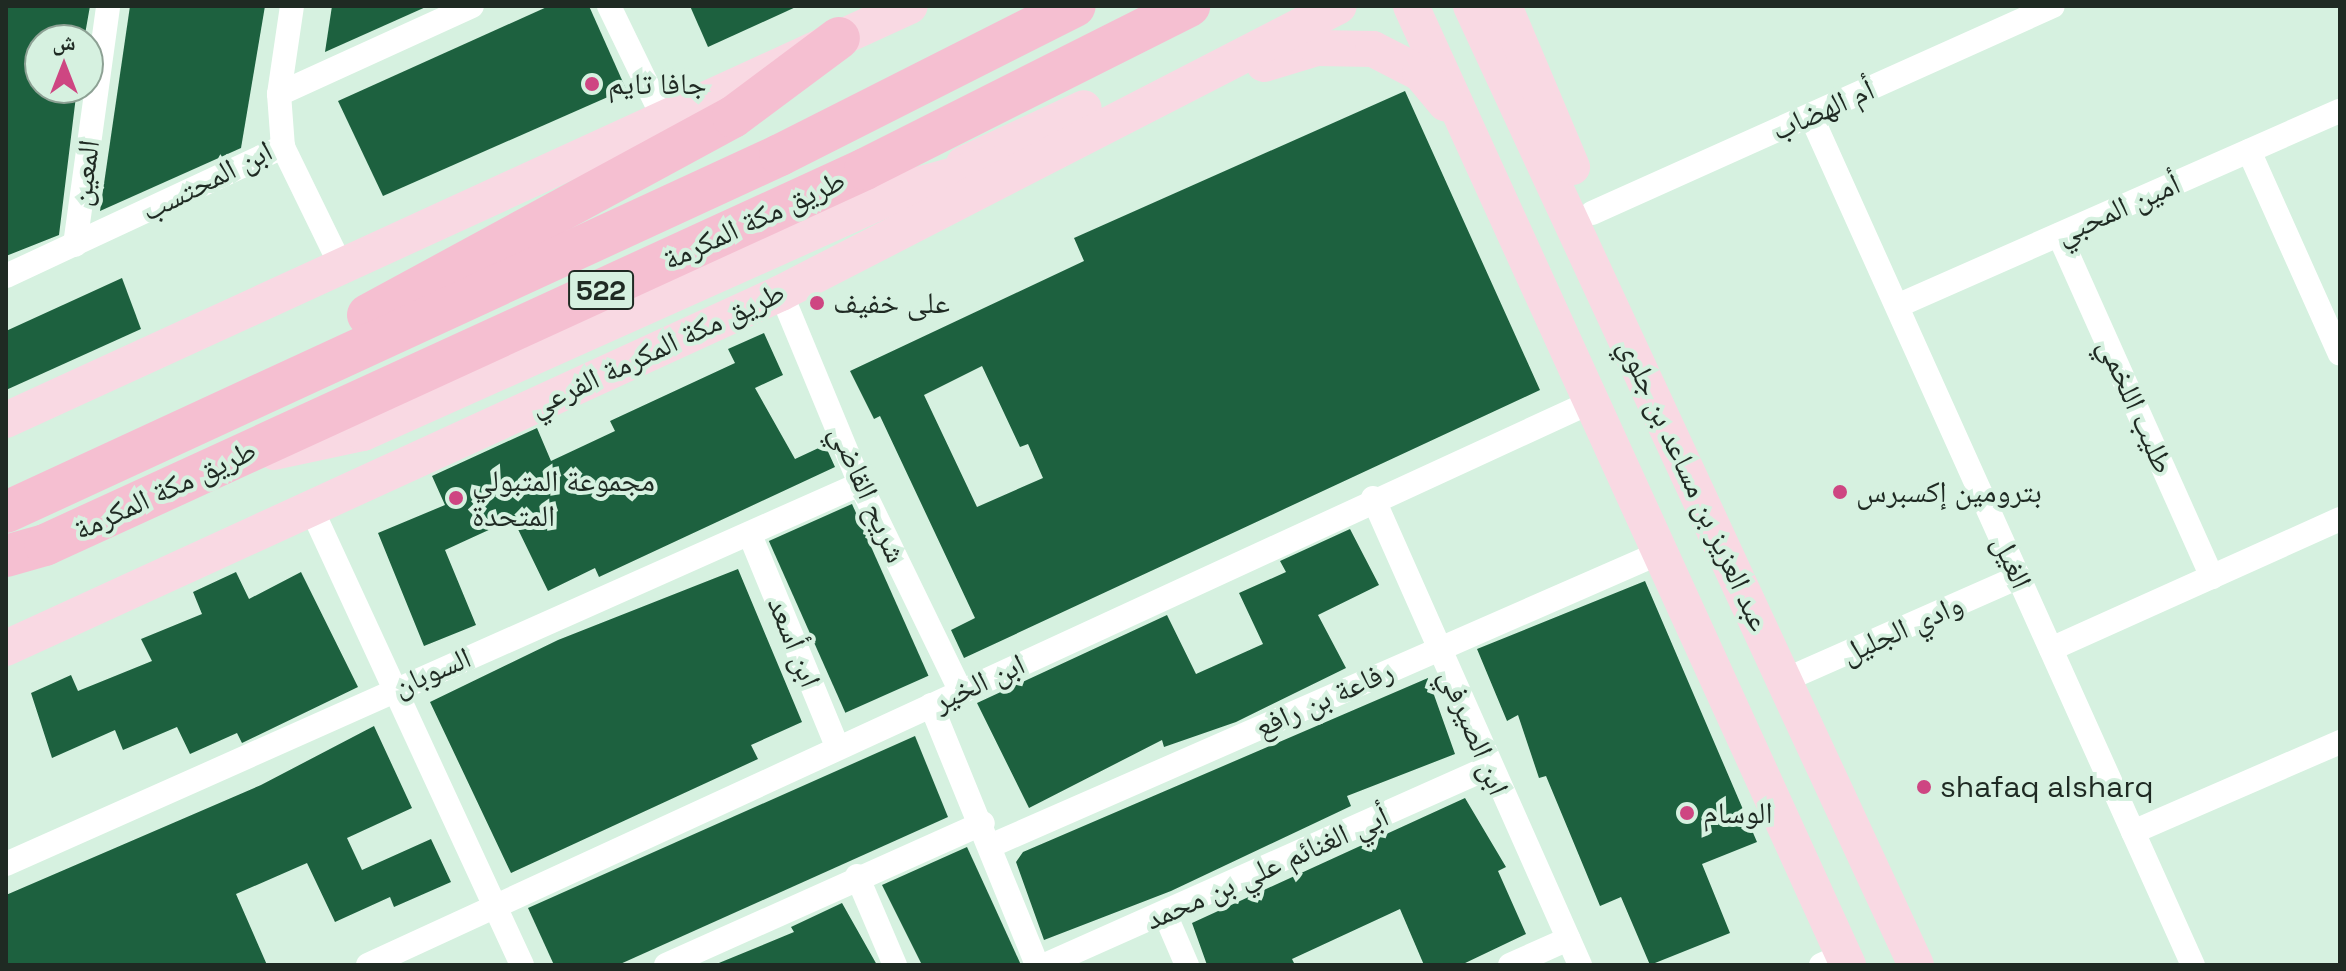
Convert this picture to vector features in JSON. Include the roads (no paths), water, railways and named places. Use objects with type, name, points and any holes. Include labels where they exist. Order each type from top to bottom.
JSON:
[{"type":"highway","name":"طريق مكة المكرمة","points":[[6,512],[121,456],[780,155],[1075,6]]},
{"type":"highway","name":"طريق مكة المكرمة","points":[[6,573],[26,550],[865,169],[1189,6]]},
{"type":"highway","points":[[6,497],[121,456],[733,117],[839,38]]},
{"type":"main road","points":[[6,420],[910,6]]},
{"type":"main road","points":[[222,463],[363,433],[918,185],[1299,6]]},
{"type":"main road","name":"طريق مكة المكرمة الفرعي","points":[[6,648],[781,293],[1127,112],[1339,6]]},
{"type":"main road","points":[[1462,6],[1489,47]]},
{"type":"main road","name":"عبد العزيز بن مساعد بن جلوي","points":[[1471,6],[1916,965]]},
{"type":"main road","points":[[1504,6],[1640,320],[1646,382]]},
{"type":"main road","name":"عبد العزيز بن مساعد بن جلوي","points":[[1413,8],[1659,553],[1837,962]]},
{"type":"main road","points":[[1127,112],[1289,56],[1349,46],[1394,56],[1420,73],[1472,135]]},
{"type":"main road","points":[[918,185],[1067,143]]},
{"type":"street","name":"المعين","points":[[75,245],[108,6]]},
{"type":"street","name":"ابن المحتسب","points":[[6,276],[283,147],[279,94],[292,6]]},
{"type":"street","points":[[279,94],[472,6]]},
{"type":"street","points":[[609,6],[663,117]]},
{"type":"street","name":"أم الهضاب","points":[[1592,213],[2053,6]]},
{"type":"street","name":"أمين المحبي","points":[[1897,306],[2340,111]]},
{"type":"street","name":"الغيل","points":[[1811,116],[2193,965]]},
{"type":"street","points":[[283,147],[341,266]]},
{"type":"street","points":[[2249,151],[2340,354]]},
{"type":"street","name":"طليب اللخمي","points":[[2059,235],[2212,577]]},
{"type":"street","name":"شريح القاضي","points":[[781,293],[860,484],[961,692]]},
{"type":"street","name":"ابن الخير","points":[[368,965],[1373,498],[1591,402]]},
{"type":"street","name":"السوبان","points":[[6,864],[393,689],[750,535],[860,484]]},
{"type":"street","name":"ابن الصيرفي","points":[[1373,498],[1488,768],[1580,965]]},
{"type":"street","points":[[312,510],[393,689],[499,904],[522,965]]},
{"type":"street","points":[[2051,649],[2340,519]]},
{"type":"street","name":"ابن أسعد","points":[[750,535],[838,748]]},
{"type":"street","name":"رفاعة بن رافع","points":[[666,965],[857,876],[987,835],[1439,648],[1659,553]]},
{"type":"street","name":"وادي الجليل","points":[[1785,680],[2019,577]]},
{"type":"street","points":[[931,705],[987,835],[1037,965]]},
{"type":"street","points":[[2133,832],[2340,742]]},
{"type":"street","name":"أبي الغنائم علي بن محمد","points":[[1045,965],[1488,768]]},
{"type":"street","points":[[857,876],[895,965]]},
{"type":"street","points":[[1165,914],[1187,965]]},
{"type":"street","points":[[1510,965],[1568,939]]},
{"type":"place","name":"جافا تايم","points":[[592,84]]},
{"type":"place","name":"على خفيف","points":[[817,303]]},
{"type":"place","name":"بترومين إكسبرس","points":[[1840,492]]},
{"type":"place","name":"مجموعة المتبولي المتحدة","points":[[456,498]]},
{"type":"place","name":"shafaq alsharq","points":[[1924,787]]},
{"type":"place","name":"الوسام","points":[[1687,813]]}]
